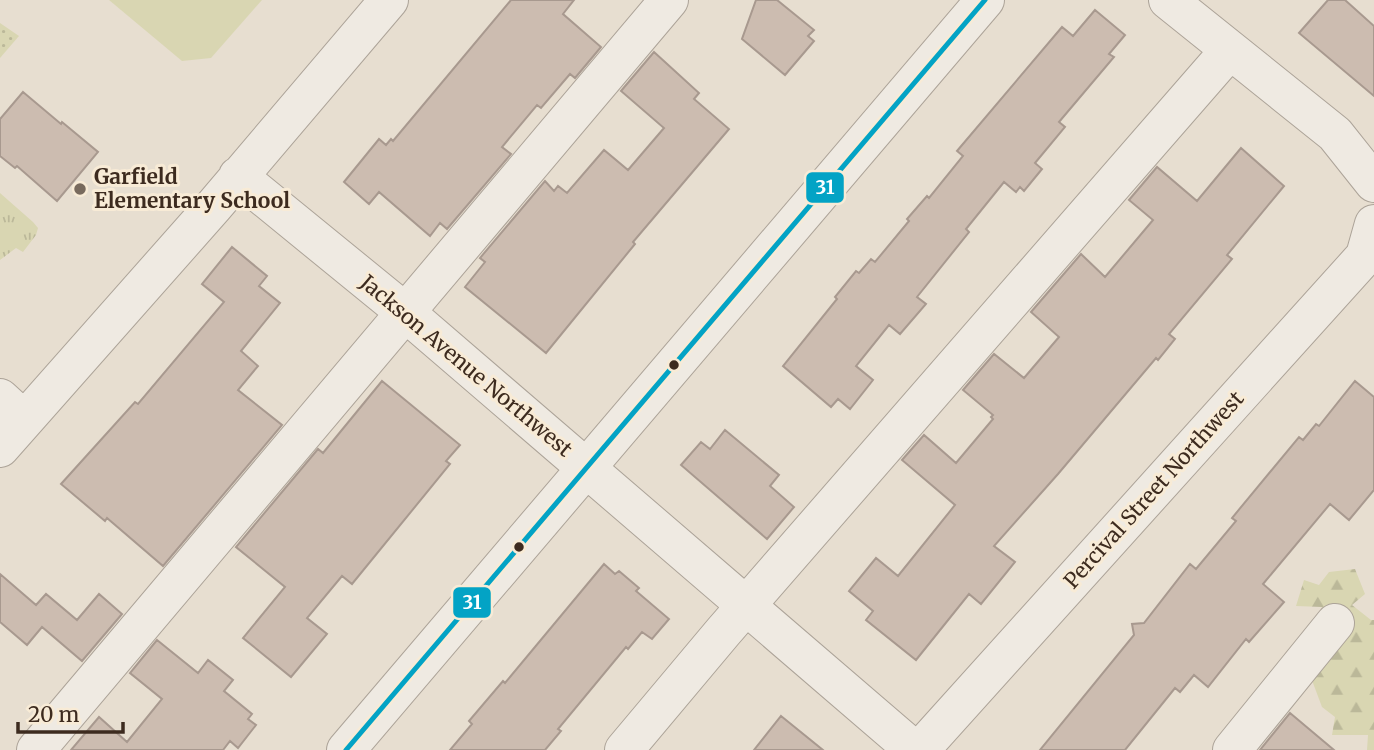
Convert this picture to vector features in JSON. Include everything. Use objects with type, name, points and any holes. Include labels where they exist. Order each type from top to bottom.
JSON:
[{"type":"street","points":[[0,448],[12,409],[238,176],[389,0]]},
{"type":"street","points":[[36,750],[669,0]]},
{"type":"street","points":[[346,750],[985,0]]},
{"type":"street","points":[[1184,5],[1230,51],[1335,134],[1374,183]]},
{"type":"street","points":[[624,750],[1230,51]]},
{"type":"street","name":"Jackson Avenue Northwest","points":[[238,176],[405,313],[914,750]]},
{"type":"street","name":"Percival Street Northwest","points":[[920,750],[1365,256],[1374,224]]},
{"type":"street","points":[[1232,750],[1335,623]]},
{"type":"green space","points":[[109,0],[262,0],[211,58],[182,61]]},
{"type":"green space","points":[[0,23],[19,36],[0,58]]},
{"type":"green space","points":[[0,193],[38,228],[23,252],[16,248],[0,260]]},
{"type":"green space","points":[[1355,569],[1365,594],[1352,605],[1374,620],[1374,750],[1367,750],[1368,735],[1332,735],[1335,717],[1322,707],[1310,675],[1311,632],[1322,607],[1296,606],[1304,580],[1319,585],[1329,572]]},
{"type":"building","points":[[511,0],[574,0],[563,14],[601,47],[575,78],[570,74],[541,108],[537,105],[502,147],[511,154],[447,229],[440,223],[430,236],[379,192],[369,204],[344,182],[379,139],[386,145],[391,139],[393,141]]},
{"type":"building","points":[[756,0],[777,0],[814,30],[808,36],[814,41],[785,75],[742,39]]},
{"type":"building","points":[[1328,0],[1345,0],[1374,26],[1374,96],[1299,33]]},
{"type":"building","points":[[1095,10],[1125,35],[1109,54],[1114,57],[1059,122],[1065,127],[1035,163],[1042,169],[1024,191],[1020,187],[1016,192],[1004,182],[966,229],[969,232],[917,297],[926,304],[900,334],[889,325],[856,366],[873,380],[850,409],[838,399],[831,407],[783,366],[856,271],[859,273],[871,259],[875,262],[909,221],[907,219],[927,196],[929,198],[963,156],[957,151],[1062,27],[1073,36]]},
{"type":"building","points":[[654,52],[699,93],[694,99],[729,129],[633,242],[635,244],[546,353],[465,287],[485,262],[480,258],[545,181],[554,191],[558,186],[567,193],[604,150],[628,170],[664,128],[621,91]]},
{"type":"building","points":[[23,92],[98,152],[57,201],[17,166],[15,168],[0,156],[0,119]]},
{"type":"building","points":[[1241,148],[1284,186],[1227,255],[1232,259],[1169,334],[1175,339],[994,546],[1015,562],[981,604],[969,594],[916,660],[866,620],[873,611],[849,591],[876,558],[898,576],[955,505],[902,460],[924,435],[956,463],[993,419],[993,415],[963,390],[994,354],[1024,378],[1059,337],[1031,312],[1081,254],[1105,277],[1153,220],[1129,200],[1157,167],[1197,201]]},
{"type":"building","points":[[232,247],[267,276],[259,286],[280,303],[241,351],[258,366],[238,390],[282,425],[163,566],[107,518],[105,521],[61,484],[135,402],[138,404],[224,302],[202,284]]},
{"type":"building","points":[[382,381],[460,445],[446,461],[450,464],[352,584],[342,576],[307,618],[327,634],[291,677],[243,638],[285,587],[236,547],[318,449],[323,453]]},
{"type":"building","points":[[1355,381],[1374,397],[1374,490],[1349,520],[1330,504],[1263,584],[1284,602],[1249,642],[1246,639],[1208,687],[1194,675],[1180,692],[1175,688],[1125,750],[1040,750],[1134,635],[1132,624],[1144,623],[1190,564],[1196,569],[1236,521],[1232,518],[1299,437],[1303,440],[1316,424],[1319,426]]},
{"type":"building","points":[[725,430],[779,475],[770,486],[794,507],[767,539],[681,465],[701,442],[710,449]]},
{"type":"building","points":[[604,564],[615,574],[619,571],[639,588],[636,591],[669,619],[652,639],[642,632],[628,649],[626,647],[558,729],[561,731],[545,750],[450,750],[472,724],[469,721],[503,681],[505,683]]},
{"type":"building","points":[[0,574],[36,605],[46,594],[77,620],[99,594],[122,614],[82,661],[42,627],[27,645],[0,622]]},
{"type":"building","points":[[157,640],[198,673],[208,660],[233,680],[224,691],[252,714],[248,719],[256,725],[238,748],[230,741],[223,750],[71,750],[99,717],[127,742],[162,699],[130,673]]},
{"type":"building","points":[[1290,713],[1334,750],[1260,750]]},
{"type":"building","points":[[781,716],[823,750],[754,750]]},
{"type":"transit line","name":"31","points":[[346,750],[985,0]]},
{"type":"place","name":"Garfield Elementary School","points":[[80,189]]}]
